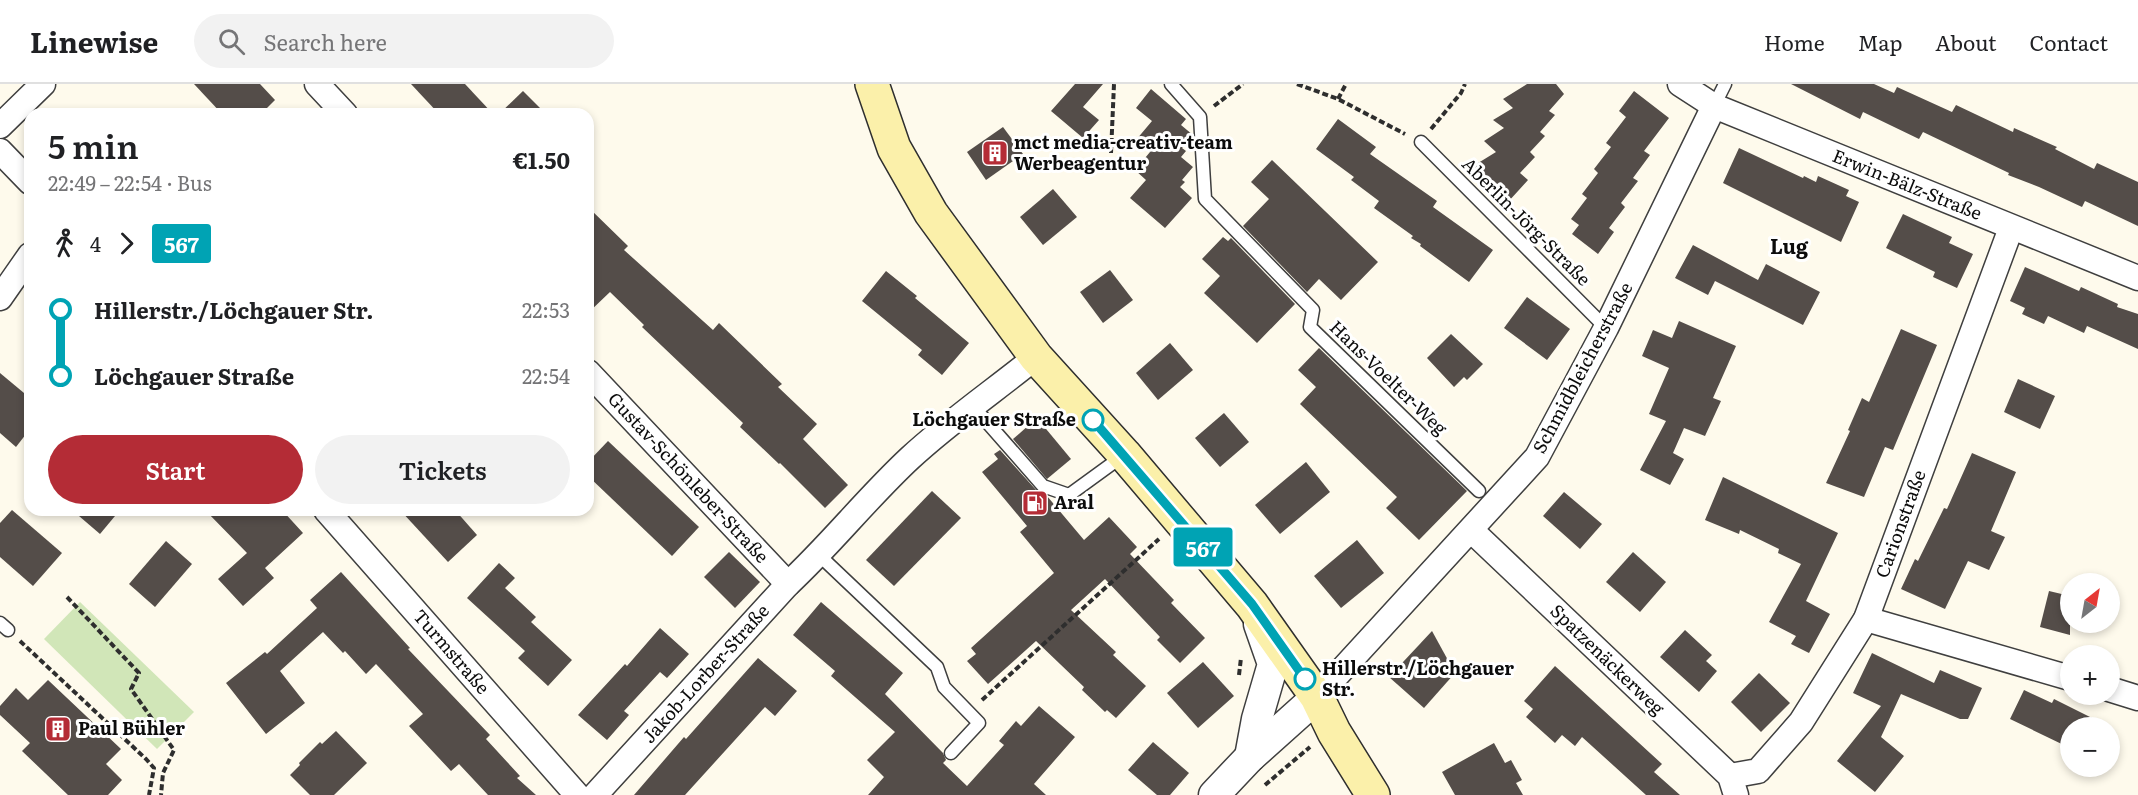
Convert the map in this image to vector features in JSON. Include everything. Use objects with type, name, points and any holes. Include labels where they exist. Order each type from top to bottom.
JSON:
[{"type":"main road","points":[[872,84],[894,148],[931,213],[1036,357],[1124,454],[1252,604],[1317,697],[1334,732],[1373,795]]},
{"type":"street","points":[[0,126],[43,84]]},
{"type":"street","points":[[317,84],[339,108]]},
{"type":"street","name":"Erwin-Bälz-Straße","points":[[1680,84],[1714,106],[2138,278]]},
{"type":"street","name":"Schmidbleicherstraße","points":[[1317,697],[1537,457],[1606,328],[1714,106]]},
{"type":"street","points":[[0,151],[24,176]]},
{"type":"street","name":"Carionstraße","points":[[1733,786],[1758,771],[1801,722],[1866,619],[2011,228]]},
{"type":"street","points":[[0,298],[24,264]]},
{"type":"street","name":"Jakob-Lorber-Straße","points":[[595,795],[788,584],[819,555],[901,467],[944,427],[1036,357]]},
{"type":"street","name":"Gustav-Schönleber-Straße","points":[[594,378],[788,584]]},
{"type":"street","name":"Turmstraße","points":[[331,516],[577,795]]},
{"type":"street","name":"Spatzenäckerweg","points":[[1471,530],[1733,786]]},
{"type":"street","points":[[1250,757],[1257,719],[1273,664],[1252,604]]},
{"type":"street","points":[[1866,619],[2060,675]]},
{"type":"street","points":[[2120,692],[2138,698]]},
{"type":"street","points":[[1214,795],[1250,757],[1317,697]]},
{"type":"lane","points":[[1171,84],[1200,117]]},
{"type":"lane","name":"Schmidbleicherstraße","points":[[1714,106],[1725,84]]},
{"type":"lane","name":"Hans-Voelter-Weg","points":[[1200,117],[1205,199],[1313,310],[1310,327],[1479,491]]},
{"type":"lane","name":"Aberlin-Jörg-Straße","points":[[1420,142],[1606,328]]},
{"type":"lane","points":[[972,405],[1043,486],[1070,495],[1124,454]]},
{"type":"lane","points":[[819,555],[937,667],[944,687],[980,723],[951,753]]},
{"type":"path","points":[[1111,153],[1114,84]]},
{"type":"path","points":[[1200,117],[1243,84]]},
{"type":"path","points":[[1296,84],[1338,99],[1420,142],[1466,84]]},
{"type":"path","points":[[1338,99],[1346,84]]},
{"type":"path","points":[[988,694],[1166,533]]},
{"type":"path","points":[[67,597],[139,673],[131,689],[174,750],[163,773],[161,795]]},
{"type":"path","points":[[32,652],[154,768],[163,773]]},
{"type":"path","points":[[1256,792],[1309,747],[1334,732]]},
{"type":"path","points":[[148,795],[154,768]]},
{"type":"green space","points":[[80,602],[194,712],[157,749],[44,639]]},
{"type":"building","points":[[194,84],[260,84],[275,100],[267,108],[216,108]]},
{"type":"building","points":[[411,84],[465,84],[487,108],[433,108]]},
{"type":"building","points":[[1075,84],[1103,84],[1083,107],[1099,120],[1083,138],[1051,111]]},
{"type":"building","points":[[1527,84],[1556,84],[1564,94],[1549,111],[1555,115],[1540,132],[1545,136],[1530,152],[1535,157],[1520,173],[1528,180],[1508,202],[1470,168],[1496,152],[1484,141],[1504,128],[1493,120],[1513,108],[1503,99]]},
{"type":"building","points":[[1791,84],[1874,84],[1894,93],[1897,87],[1952,112],[1956,105],[2013,132],[2014,128],[2057,147],[2055,149],[2094,169],[2097,163],[2138,182],[2138,226],[2085,201],[2082,207],[2008,175],[2009,173],[1923,132],[1919,139],[1863,112],[1860,119]]},
{"type":"building","points":[[1151,89],[1186,119],[1181,125],[1193,135],[1182,148],[1186,151],[1181,157],[1193,167],[1182,180],[1185,182],[1180,187],[1192,198],[1165,228],[1130,198],[1146,180],[1135,170],[1150,152],[1136,140],[1152,121],[1136,108]]},
{"type":"building","points":[[523,91],[540,108],[505,108]]},
{"type":"building","points":[[1634,91],[1669,118],[1644,151],[1650,155],[1633,178],[1638,181],[1621,203],[1625,207],[1609,228],[1614,232],[1598,254],[1572,234],[1579,225],[1571,219],[1587,198],[1582,194],[1598,173],[1594,169],[1611,147],[1606,143],[1626,117],[1619,111]]},
{"type":"building","points":[[1338,119],[1376,147],[1370,154],[1437,201],[1433,207],[1493,250],[1469,282],[1420,246],[1421,244],[1411,238],[1413,236],[1374,208],[1379,201],[1351,180],[1354,177],[1316,149]]},
{"type":"building","name":"mct media-creativ-team Werbeagentur","points":[[1003,127],[1023,154],[986,180],[967,152]]},
{"type":"building","points":[[1739,148],[1803,178],[1804,176],[1816,182],[1818,176],[1849,190],[1846,196],[1859,202],[1841,242],[1723,183]]},
{"type":"building","points":[[1272,160],[1378,262],[1341,300],[1319,279],[1307,292],[1243,226],[1269,199],[1251,182]]},
{"type":"building","points":[[1053,189],[1077,217],[1043,245],[1020,217]]},
{"type":"building","points":[[594,213],[628,246],[624,250],[713,330],[719,323],[782,384],[778,387],[817,424],[803,439],[848,485],[825,508],[740,427],[743,423],[642,327],[644,325],[610,292],[594,307]]},
{"type":"building","points":[[1903,214],[1952,237],[1949,243],[1973,254],[1957,288],[1933,277],[1935,272],[1886,248]]},
{"type":"building","points":[[1223,237],[1228,241],[1231,238],[1295,304],[1257,343],[1204,293],[1220,276],[1202,259]]},
{"type":"building","points":[[1693,245],[1758,280],[1766,264],[1820,292],[1803,325],[1715,281],[1708,295],[1675,278]]},
{"type":"building","points":[[2025,267],[2079,291],[2081,287],[2118,304],[2117,307],[2138,314],[2138,349],[2087,326],[2084,333],[2048,316],[2044,324],[2022,314],[2025,308],[2010,301]]},
{"type":"building","points":[[1110,270],[1133,300],[1103,323],[1080,292]]},
{"type":"building","points":[[886,271],[969,343],[942,375],[918,355],[922,350],[862,301]]},
{"type":"building","points":[[1527,297],[1570,329],[1547,360],[1504,328]]},
{"type":"building","points":[[1679,321],[1736,346],[1713,398],[1721,401],[1705,436],[1684,428],[1673,453],[1684,459],[1670,485],[1640,470],[1666,421],[1649,414],[1669,368],[1642,356],[1653,330],[1672,338]]},
{"type":"building","points":[[1901,329],[1937,345],[1893,450],[1885,447],[1864,497],[1826,483],[1850,431],[1848,430],[1862,398],[1869,402]]},
{"type":"building","points":[[1451,334],[1483,364],[1467,380],[1464,377],[1454,387],[1427,358]]},
{"type":"building","points":[[1170,343],[1193,370],[1158,400],[1136,373]]},
{"type":"building","points":[[1319,348],[1467,491],[1419,540],[1386,508],[1397,497],[1300,404],[1316,387],[1298,370]]},
{"type":"building","points":[[0,373],[24,393],[24,437],[16,447],[0,433]]},
{"type":"building","points":[[2018,379],[2055,396],[2040,429],[2004,412]]},
{"type":"building","points":[[1224,413],[1249,442],[1220,467],[1195,438]]},
{"type":"building","points":[[1037,418],[1071,459],[1047,479],[1013,439]]},
{"type":"building","points":[[608,441],[699,527],[672,556],[594,482],[594,456]]},
{"type":"building","points":[[1000,450],[1037,491],[1047,496],[1084,540],[1109,517],[1137,547],[1130,554],[1174,600],[1171,603],[1205,638],[1180,663],[1157,640],[1160,637],[1105,579],[1071,610],[1116,652],[1113,655],[1146,686],[1116,718],[1107,710],[1105,712],[1082,690],[1084,687],[1036,641],[988,684],[967,661],[976,654],[971,648],[1054,573],[1020,532],[1027,526],[982,472],[998,459],[994,454]]},
{"type":"building","points":[[1972,453],[2016,472],[1991,531],[2005,537],[1989,570],[1968,561],[1945,609],[1901,589],[1915,559],[1918,561],[1944,508],[1947,509]]},
{"type":"building","points":[[1306,462],[1330,492],[1280,534],[1255,505]]},
{"type":"building","points":[[1723,477],[1838,533],[1806,601],[1830,614],[1809,653],[1791,644],[1796,636],[1769,622],[1801,564],[1778,553],[1779,549],[1740,530],[1739,534],[1705,520]]},
{"type":"building","points":[[932,491],[961,518],[894,586],[866,560]]},
{"type":"building","points":[[1564,492],[1602,524],[1580,549],[1543,516]]},
{"type":"building","points":[[12,510],[62,553],[33,586],[0,557],[0,523]]},
{"type":"building","points":[[79,516],[115,516],[100,534]]},
{"type":"building","points":[[211,516],[287,516],[303,533],[265,568],[274,578],[243,606],[218,579],[247,553]]},
{"type":"building","points":[[406,516],[460,516],[477,535],[448,562]]},
{"type":"building","points":[[1357,540],[1384,573],[1341,608],[1314,576]]},
{"type":"building","points":[[166,541],[192,564],[155,607],[129,584]]},
{"type":"building","points":[[729,552],[760,582],[735,608],[704,577]]},
{"type":"building","points":[[1633,552],[1666,582],[1640,612],[1606,582]]},
{"type":"building","points":[[499,563],[515,578],[505,588],[536,617],[531,622],[572,660],[548,686],[518,658],[525,651],[467,598]]},
{"type":"building","points":[[341,572],[410,648],[408,649],[490,735],[486,739],[520,776],[517,778],[536,795],[488,795],[459,764],[451,771],[409,726],[423,714],[376,664],[366,674],[323,632],[280,671],[305,703],[266,734],[226,683],[265,652],[267,654],[317,608],[310,600]]},
{"type":"building","points":[[2049,591],[2060,594],[2060,632],[2040,627]]},
{"type":"building","points":[[821,602],[903,673],[885,694],[943,753],[946,760],[943,763],[967,786],[1004,745],[999,741],[1016,721],[1021,726],[1039,706],[1075,737],[1034,784],[1046,795],[868,795],[884,777],[867,760],[895,732],[831,676],[835,671],[793,635]]},
{"type":"building","points":[[660,628],[689,654],[667,678],[660,672],[624,711],[629,715],[607,740],[578,715],[625,664],[627,666]]},
{"type":"building","points":[[1685,630],[1712,655],[1706,661],[1717,671],[1699,692],[1660,657]]},
{"type":"building","points":[[1432,631],[1455,673],[1424,708],[1389,677]]},
{"type":"building","points":[[1872,653],[1934,683],[1940,670],[1982,688],[1968,719],[1960,719],[1901,694],[1881,737],[1904,756],[1875,792],[1837,761],[1881,706],[1853,693]]},
{"type":"building","points":[[758,658],[797,691],[775,716],[765,707],[685,795],[634,795],[684,737],[686,739]]},
{"type":"building","points":[[1203,662],[1234,696],[1198,728],[1167,693]]},
{"type":"building","points":[[1555,666],[1662,764],[1654,772],[1680,795],[1646,795],[1582,737],[1575,746],[1562,735],[1555,743],[1526,717],[1533,709],[1524,701]]},
{"type":"building","points":[[1759,673],[1790,703],[1761,732],[1731,702]]},
{"type":"building","name":"Paul Bühler","points":[[48,680],[121,749],[106,764],[122,780],[108,795],[68,795],[22,751],[30,743],[0,715],[0,706],[16,688],[28,700]]},
{"type":"building","points":[[2024,690],[2052,703],[2054,699],[2060,702],[2060,705],[2066,705],[2090,717],[2060,717],[2060,743],[2010,719]]},
{"type":"building","points":[[336,731],[367,763],[334,795],[310,795],[290,775],[320,742],[322,744]]},
{"type":"building","points":[[1153,742],[1189,773],[1170,795],[1157,795],[1128,770]]},
{"type":"building","points":[[1494,743],[1505,763],[1511,760],[1522,780],[1516,783],[1523,795],[1455,795],[1442,772]]},
{"type":"bus line","name":"567","points":[[1093,420],[1252,604],[1305,679]]},
{"type":"place","name":"mct media-creativ-team Werbeagentur","points":[[995,153]]},
{"type":"place","name":"Löchgauer Straße","points":[[1093,420]]},
{"type":"place","name":"Aral","points":[[1035,503]]},
{"type":"place","name":"Hillerstr./Löchgauer Str.","points":[[1305,679]]},
{"type":"place","name":"Paul Bühler","points":[[58,729]]},
{"type":"district","name":"Lug","points":[[1789,247]]}]
